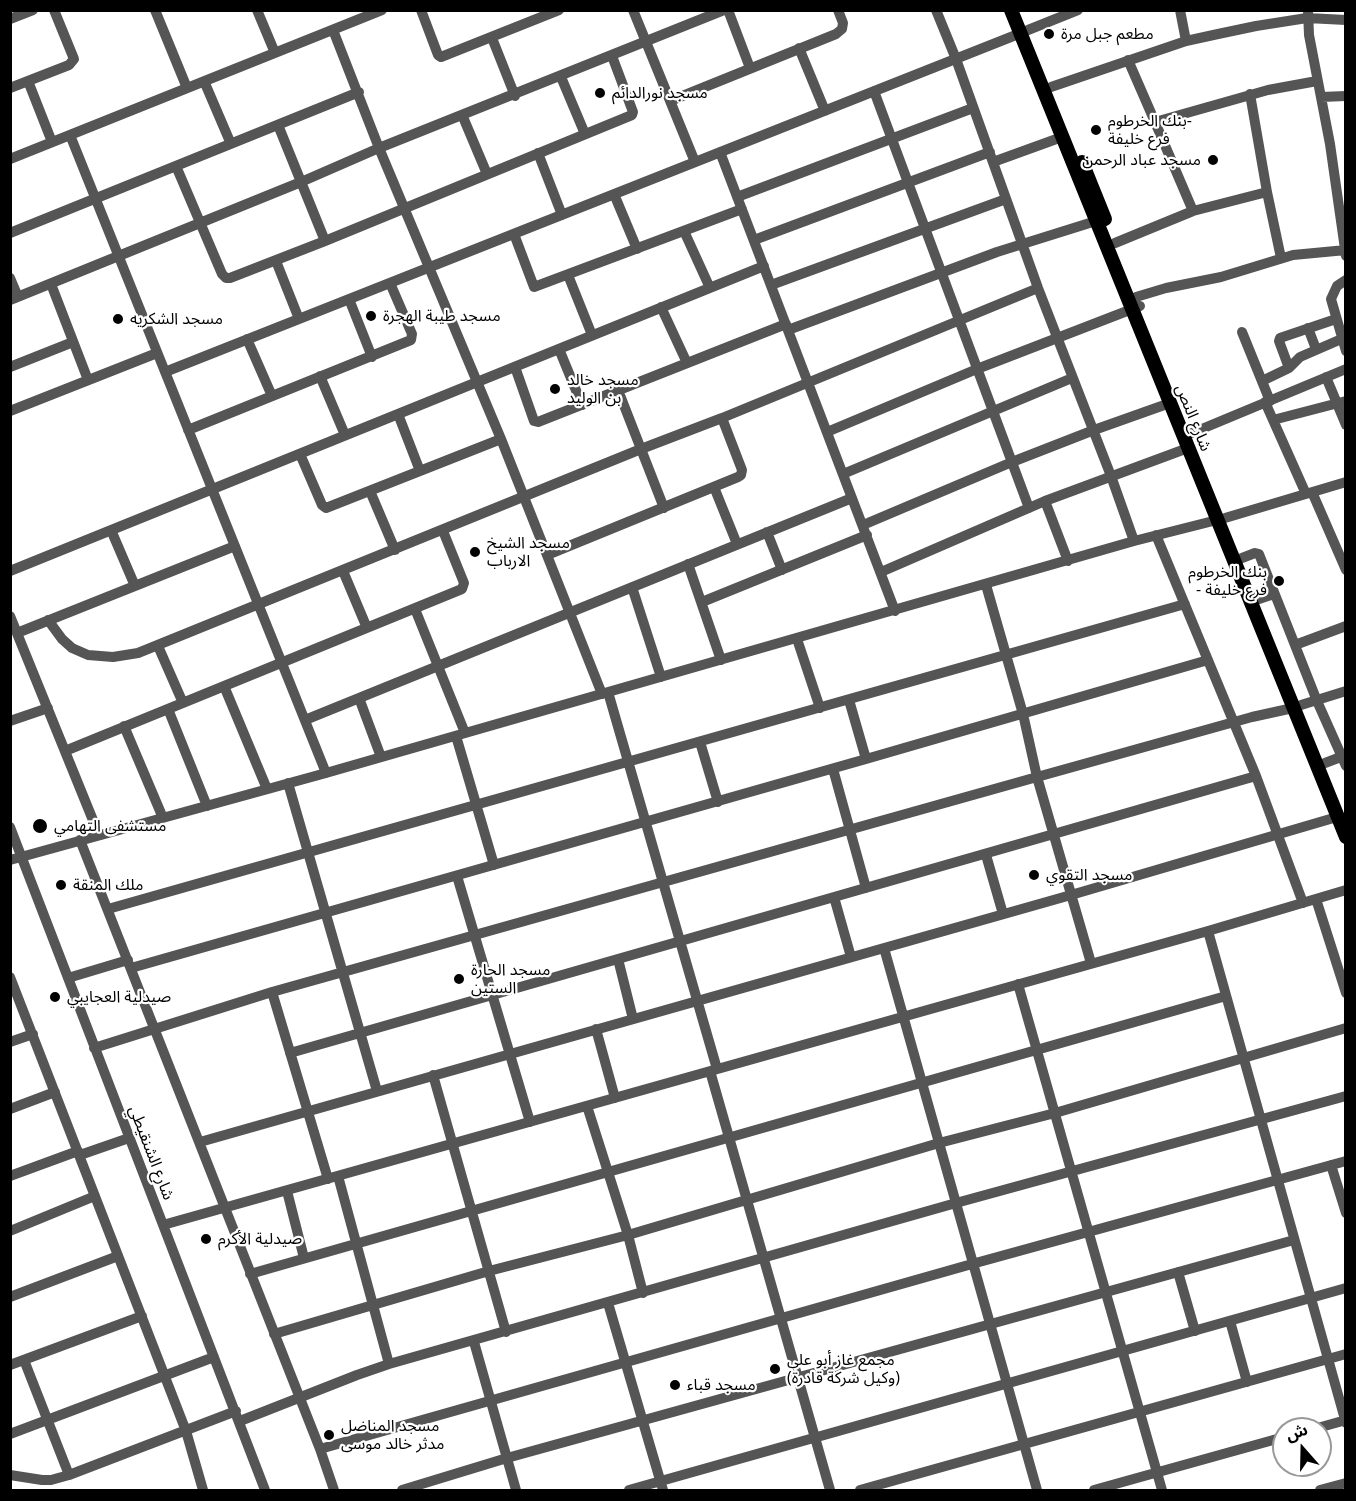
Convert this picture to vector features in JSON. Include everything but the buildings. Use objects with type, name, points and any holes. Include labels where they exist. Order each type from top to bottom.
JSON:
[{"type":"main road","name":"شارع النص","points":[[1011,10],[1051,87],[1092,201],[1096,221],[1136,304],[1192,433],[1221,519],[1242,558],[1297,707],[1325,763],[1346,837]]},
{"type":"main road","name":"شارع النص","points":[[1021,10],[1024,32],[1062,137],[1115,243],[1170,403],[1221,519],[1341,815]]},
{"type":"street","points":[[10,19],[33,10]]},
{"type":"street","points":[[10,88],[69,64],[74,59],[54,10]]},
{"type":"street","points":[[155,10],[186,88]]},
{"type":"street","points":[[257,10],[275,53]]},
{"type":"street","points":[[10,159],[382,10]]},
{"type":"street","points":[[421,10],[438,55],[441,57],[492,38],[540,14],[559,10]]},
{"type":"street","points":[[633,10],[695,162]]},
{"type":"street","points":[[10,278],[14,298],[302,182],[379,148],[463,117],[726,10],[750,68]]},
{"type":"street","points":[[670,101],[836,34],[842,29],[838,10]]},
{"type":"street","points":[[936,10],[1134,541]]},
{"type":"street","points":[[165,372],[1078,10]]},
{"type":"street","points":[[1180,10],[1186,41]]},
{"type":"street","points":[[827,432],[977,369],[1058,338],[1136,304],[1166,288],[1221,277],[1281,258],[1310,253],[1345,252],[1308,14]]},
{"type":"street","points":[[1051,87],[1186,41],[1308,14],[1346,20]]},
{"type":"street","points":[[333,30],[379,148],[605,693],[630,762],[697,1000],[729,1137],[830,1491]]},
{"type":"street","points":[[492,38],[515,96]]},
{"type":"street","points":[[799,48],[825,111]]},
{"type":"street","points":[[176,166],[222,274],[226,278],[276,261],[633,114],[612,56]]},
{"type":"street","points":[[1128,60],[1194,211]]},
{"type":"street","points":[[561,77],[585,134]]},
{"type":"street","points":[[28,81],[52,142]]},
{"type":"street","points":[[204,81],[231,144]]},
{"type":"street","points":[[1155,122],[1250,94],[1317,81]]},
{"type":"street","points":[[874,91],[1029,508]]},
{"type":"street","points":[[10,233],[359,92]]},
{"type":"street","points":[[1250,94],[1281,258]]},
{"type":"street","points":[[1321,97],[1346,96]]},
{"type":"street","points":[[737,197],[973,108]]},
{"type":"street","points":[[463,117],[487,174]]},
{"type":"street","points":[[278,124],[325,241]]},
{"type":"street","points":[[70,135],[326,773]]},
{"type":"street","points":[[754,240],[908,182],[1062,137]]},
{"type":"street","points":[[720,152],[895,611]]},
{"type":"street","points":[[538,153],[562,214]]},
{"type":"street","points":[[1115,243],[1194,211],[1267,192]]},
{"type":"street","points":[[614,194],[637,249]]},
{"type":"street","points":[[771,285],[1006,199]]},
{"type":"street","points":[[514,234],[533,287],[742,209]]},
{"type":"street","points":[[515,367],[535,422],[787,327],[1022,244],[1096,221]]},
{"type":"street","points":[[684,231],[710,288]]},
{"type":"street","points":[[276,261],[299,319]]},
{"type":"street","points":[[10,571],[764,266]]},
{"type":"street","points":[[568,275],[592,335]]},
{"type":"street","points":[[1346,280],[1337,286],[1331,299],[1346,351]]},
{"type":"street","points":[[188,430],[409,341],[413,337],[390,283]]},
{"type":"street","points":[[51,284],[88,380]]},
{"type":"street","points":[[48,620],[72,648],[88,655],[125,657],[158,646],[1038,288]]},
{"type":"street","points":[[349,299],[372,357]]},
{"type":"street","points":[[661,308],[687,363]]},
{"type":"street","points":[[1289,368],[1279,339],[1336,319]]},
{"type":"street","points":[[1308,328],[1316,349]]},
{"type":"street","points":[[1242,332],[1262,381],[1273,420],[1343,556],[1346,570]]},
{"type":"street","points":[[1262,381],[1289,368],[1300,357],[1344,338]]},
{"type":"street","points":[[247,339],[272,396]]},
{"type":"street","points":[[10,367],[73,342]]},
{"type":"street","points":[[559,349],[582,405]]},
{"type":"street","points":[[10,411],[157,352]]},
{"type":"street","points":[[1192,433],[1346,369]]},
{"type":"street","points":[[320,376],[345,435]]},
{"type":"street","points":[[1326,377],[1341,402],[1346,425]]},
{"type":"street","points":[[843,474],[1072,378]]},
{"type":"street","points":[[618,390],[664,508]]},
{"type":"street","points":[[1273,420],[1341,402]]},
{"type":"street","points":[[702,602],[782,570],[1012,462],[1170,403]]},
{"type":"street","points":[[398,414],[420,471]]},
{"type":"street","points":[[547,555],[738,477],[742,472],[722,418]]},
{"type":"street","points":[[300,454],[323,507],[329,508],[501,439]]},
{"type":"street","points":[[881,572],[1045,501],[1188,448]]},
{"type":"street","points":[[10,860],[381,758],[1346,482]]},
{"type":"street","points":[[714,487],[737,544]]},
{"type":"street","points":[[370,491],[395,550]]},
{"type":"street","points":[[305,720],[852,498]]},
{"type":"street","points":[[1045,501],[1068,561]]},
{"type":"street","points":[[111,530],[135,586]]},
{"type":"street","points":[[65,750],[464,588],[464,581],[443,531]]},
{"type":"street","points":[[766,532],[782,570]]},
{"type":"street","points":[[1156,535],[1256,777],[1304,903]]},
{"type":"street","points":[[17,633],[235,546]]},
{"type":"street","points":[[1242,558],[1258,553],[1317,701],[1344,759],[1325,763]]},
{"type":"street","points":[[688,564],[721,660]]},
{"type":"street","points":[[343,571],[367,628]]},
{"type":"street","points":[[986,585],[1023,714],[1037,777],[1091,963]]},
{"type":"street","points":[[632,587],[661,677]]},
{"type":"street","points":[[1259,599],[1274,594]]},
{"type":"street","points":[[108,909],[1185,604]]},
{"type":"street","points":[[415,609],[438,666],[460,735],[494,865]]},
{"type":"street","points":[[10,616],[99,835]]},
{"type":"street","points":[[1295,645],[1346,626]]},
{"type":"street","points":[[797,639],[820,708]]},
{"type":"street","points":[[158,646],[183,703]]},
{"type":"street","points":[[68,978],[326,914],[1208,660]]},
{"type":"street","points":[[224,686],[267,789]]},
{"type":"street","points":[[94,1048],[272,992],[1233,722],[1297,707],[1346,691]]},
{"type":"street","points":[[359,698],[381,758]]},
{"type":"street","points":[[849,700],[866,759]]},
{"type":"street","points":[[10,721],[48,708]]},
{"type":"street","points":[[168,709],[207,806]]},
{"type":"street","points":[[124,726],[163,818]]},
{"type":"street","points":[[700,742],[718,802]]},
{"type":"street","points":[[833,769],[866,888]]},
{"type":"street","points":[[290,1053],[1256,777]]},
{"type":"street","points":[[288,783],[377,1091]]},
{"type":"street","points":[[200,1142],[1071,895],[1341,815]]},
{"type":"street","name":"شارع الشنقيطي","points":[[10,827],[265,1491]]},
{"type":"street","points":[[80,840],[320,1449],[334,1491]]},
{"type":"street","points":[[986,855],[1003,914]]},
{"type":"street","points":[[458,876],[531,1122]]},
{"type":"street","points":[[163,1224],[1208,931],[1346,890]]},
{"type":"street","points":[[834,897],[851,957]]},
{"type":"street","points":[[1316,899],[1346,993]]},
{"type":"street","points":[[1208,931],[1345,1421]]},
{"type":"street","points":[[884,948],[1036,1491]]},
{"type":"street","points":[[618,959],[633,1019]]},
{"type":"street","points":[[10,977],[165,1375],[186,1431],[203,1491]]},
{"type":"street","points":[[1018,984],[1162,1491]]},
{"type":"street","points":[[272,992],[307,1110],[356,1244],[389,1364]]},
{"type":"street","points":[[250,1274],[1226,996]]},
{"type":"street","points":[[274,1334],[489,1271],[628,1235],[939,1143],[1055,1113],[1346,1028]]},
{"type":"street","points":[[596,1029],[615,1098]]},
{"type":"street","points":[[10,1042],[33,1034]]},
{"type":"street","points":[[434,1075],[507,1332]]},
{"type":"street","points":[[10,1109],[55,1092]]},
{"type":"street","points":[[10,1475],[51,1480],[69,1475],[186,1431],[299,1398],[389,1364],[474,1342],[956,1203],[1346,1096]]},
{"type":"street","points":[[587,1106],[628,1235],[642,1293]]},
{"type":"street","points":[[10,1176],[129,1137]]},
{"type":"street","points":[[320,1449],[972,1264],[1346,1161]]},
{"type":"street","points":[[1331,1165],[1345,1206]]},
{"type":"street","points":[[287,1191],[304,1258]]},
{"type":"street","points":[[10,1231],[95,1196]]},
{"type":"street","points":[[402,1491],[507,1458],[1294,1240]]},
{"type":"street","points":[[10,1297],[118,1256]]},
{"type":"street","points":[[1178,1272],[1195,1331]]},
{"type":"street","points":[[629,1491],[662,1486],[816,1438],[1346,1288]]},
{"type":"street","points":[[608,1303],[662,1486]]},
{"type":"street","points":[[10,1365],[142,1316]]},
{"type":"street","points":[[1230,1321],[1247,1382]]},
{"type":"street","points":[[474,1342],[516,1491]]},
{"type":"street","points":[[860,1491],[1346,1354]]},
{"type":"street","points":[[10,1434],[214,1356]]},
{"type":"street","points":[[24,1360],[69,1475]]},
{"type":"street","points":[[1094,1491],[1272,1440]]},
{"type":"street","points":[[1320,1491],[1346,1483]]},
{"type":"place","name":"مطعم جبل مرة","points":[[1049,34]]},
{"type":"place","name":"مسجد نورالدائم","points":[[600,93]]},
{"type":"place","name":"بنك الخرطوم- فرع خليفة","points":[[1096,130]]},
{"type":"place","name":"مسجد عباد الرحمن","points":[[1213,160]]},
{"type":"place","name":"مسجد طيبة الهجرة","points":[[371,316]]},
{"type":"place","name":"مسجد الشكريه","points":[[118,319]]},
{"type":"place","name":"مسجد خالد بن الوليد","points":[[555,389]]},
{"type":"place","name":"مسجد الشيخ الارباب","points":[[475,552]]},
{"type":"place","name":"بنك الخرطوم - فرع خليفة","points":[[1279,581]]},
{"type":"place","name":"مستشفى التهامي","points":[[40,826]]},
{"type":"place","name":"مسجد التقوي","points":[[1034,875]]},
{"type":"place","name":"ملك المنقة","points":[[61,885]]},
{"type":"place","name":"مسجد الحارة الستين","points":[[459,979]]},
{"type":"place","name":"صيدلية العجايبي","points":[[55,997]]},
{"type":"place","name":"صيدلية الأكرم","points":[[206,1239]]},
{"type":"place","name":"مجمع غاز أبو علي (وكيل شركة قادرة)","points":[[775,1369]]},
{"type":"place","name":"مسجد قباء","points":[[675,1385]]},
{"type":"place","name":"مسجد المناضل مدثر خالد موسى","points":[[329,1435]]}]
